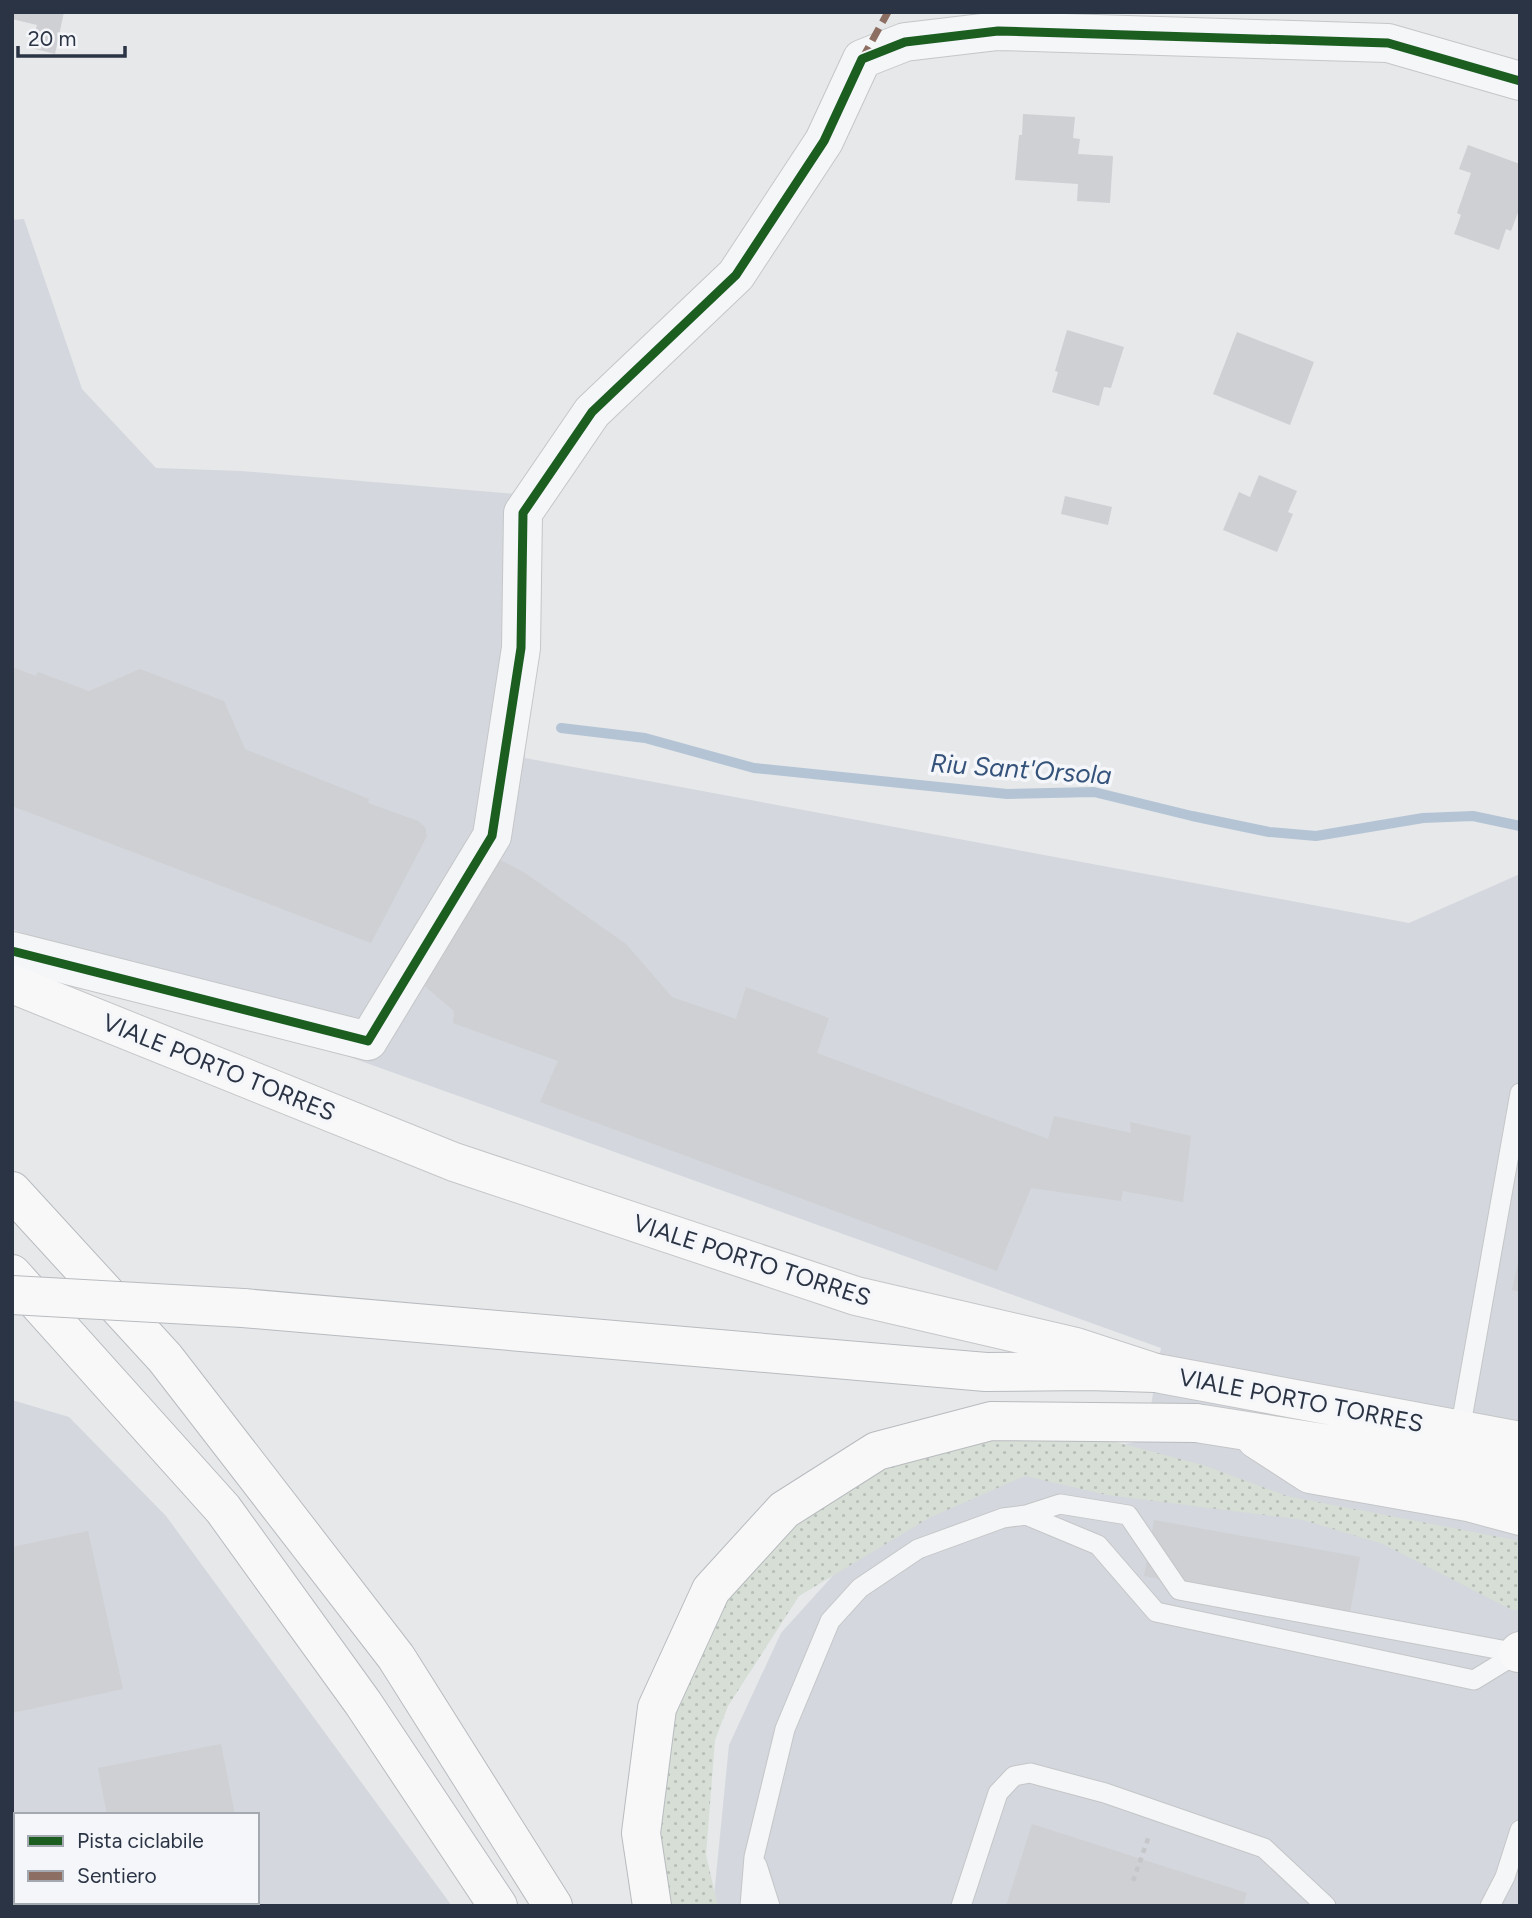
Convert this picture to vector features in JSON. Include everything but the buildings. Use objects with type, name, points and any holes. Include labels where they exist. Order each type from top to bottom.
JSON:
[{"type":"main road","name":"VIALE PORTO TORRES","points":[[12,984],[454,1162],[856,1296],[1076,1347],[1157,1373],[1520,1441]]},
{"type":"main road","points":[[12,1191],[165,1358],[396,1657],[553,1906]]},
{"type":"main road","points":[[12,1274],[223,1508],[363,1703],[498,1906]]},
{"type":"main road","points":[[12,1295],[243,1308],[986,1372],[1157,1373]]},
{"type":"main road","points":[[986,1372],[1111,1399],[1196,1423]]},
{"type":"main road","points":[[652,1906],[642,1833],[657,1708],[711,1590],[784,1510],[877,1451],[990,1421],[1196,1423]]},
{"type":"main road","name":"VIALE PORTO TORRES","points":[[1196,1423],[1520,1478]]},
{"type":"main road","points":[[1243,1431],[1310,1474],[1468,1502],[1520,1516]]},
{"type":"street","points":[[12,951],[368,1041],[492,836],[521,648],[523,513],[592,412],[736,275],[824,141],[862,59],[905,42],[998,31],[1388,43],[1520,81]]},
{"type":"lane","points":[[1460,1430],[1520,1093]]},
{"type":"lane","points":[[750,1906],[754,1857],[786,1729],[830,1621],[860,1588],[918,1549],[1003,1518],[1026,1515],[1060,1504],[1128,1515],[1179,1590],[1519,1653]]},
{"type":"lane","points":[[1026,1515],[1098,1545],[1156,1612],[1474,1681],[1519,1653]]},
{"type":"lane","points":[[961,1906],[998,1793],[1014,1776],[1030,1773],[1105,1793],[1264,1848],[1303,1897],[1326,1906]]},
{"type":"lane","points":[[1517,1839],[1520,1881]]},
{"type":"lane","points":[[1490,1906],[1505,1877],[1517,1839]]},
{"type":"lane","points":[[754,1857],[770,1906]]},
{"type":"path","points":[[1133,1881],[1157,1812]]},
{"type":"shaded area","points":[[24,219],[82,389],[156,468],[241,471],[529,495],[525,758],[1409,923],[1520,874],[1520,1906],[713,1906],[729,1745],[781,1633],[856,1550],[1017,1467],[1145,1440],[1161,1348],[358,1060],[12,929],[12,220]]},
{"type":"shaded area","points":[[12,1400],[69,1417],[166,1516],[452,1906],[12,1906]]},
{"type":"shaded area","points":[[1008,1434],[1100,1438],[1203,1465],[1287,1496],[1520,1541],[1520,1610],[1512,1610],[1383,1544],[1303,1520],[1107,1495],[1025,1476],[929,1518],[799,1596],[728,1706],[715,1740],[706,1855],[718,1906],[660,1906],[653,1847],[665,1735],[729,1590],[810,1506],[872,1471]]},
{"type":"waterway","name":"Riu Sant'Orsola","points":[[561,728],[645,738],[754,768],[1007,794],[1094,792],[1269,832],[1316,836],[1423,818],[1473,816],[1520,826]]},
{"type":"marked path","points":[[862,59],[888,12]]},
{"type":"cycle path","points":[[12,951],[368,1041],[492,836],[521,648],[523,513],[592,412],[736,275],[824,141],[862,59],[905,42],[998,31],[1388,43],[1520,81]]}]
